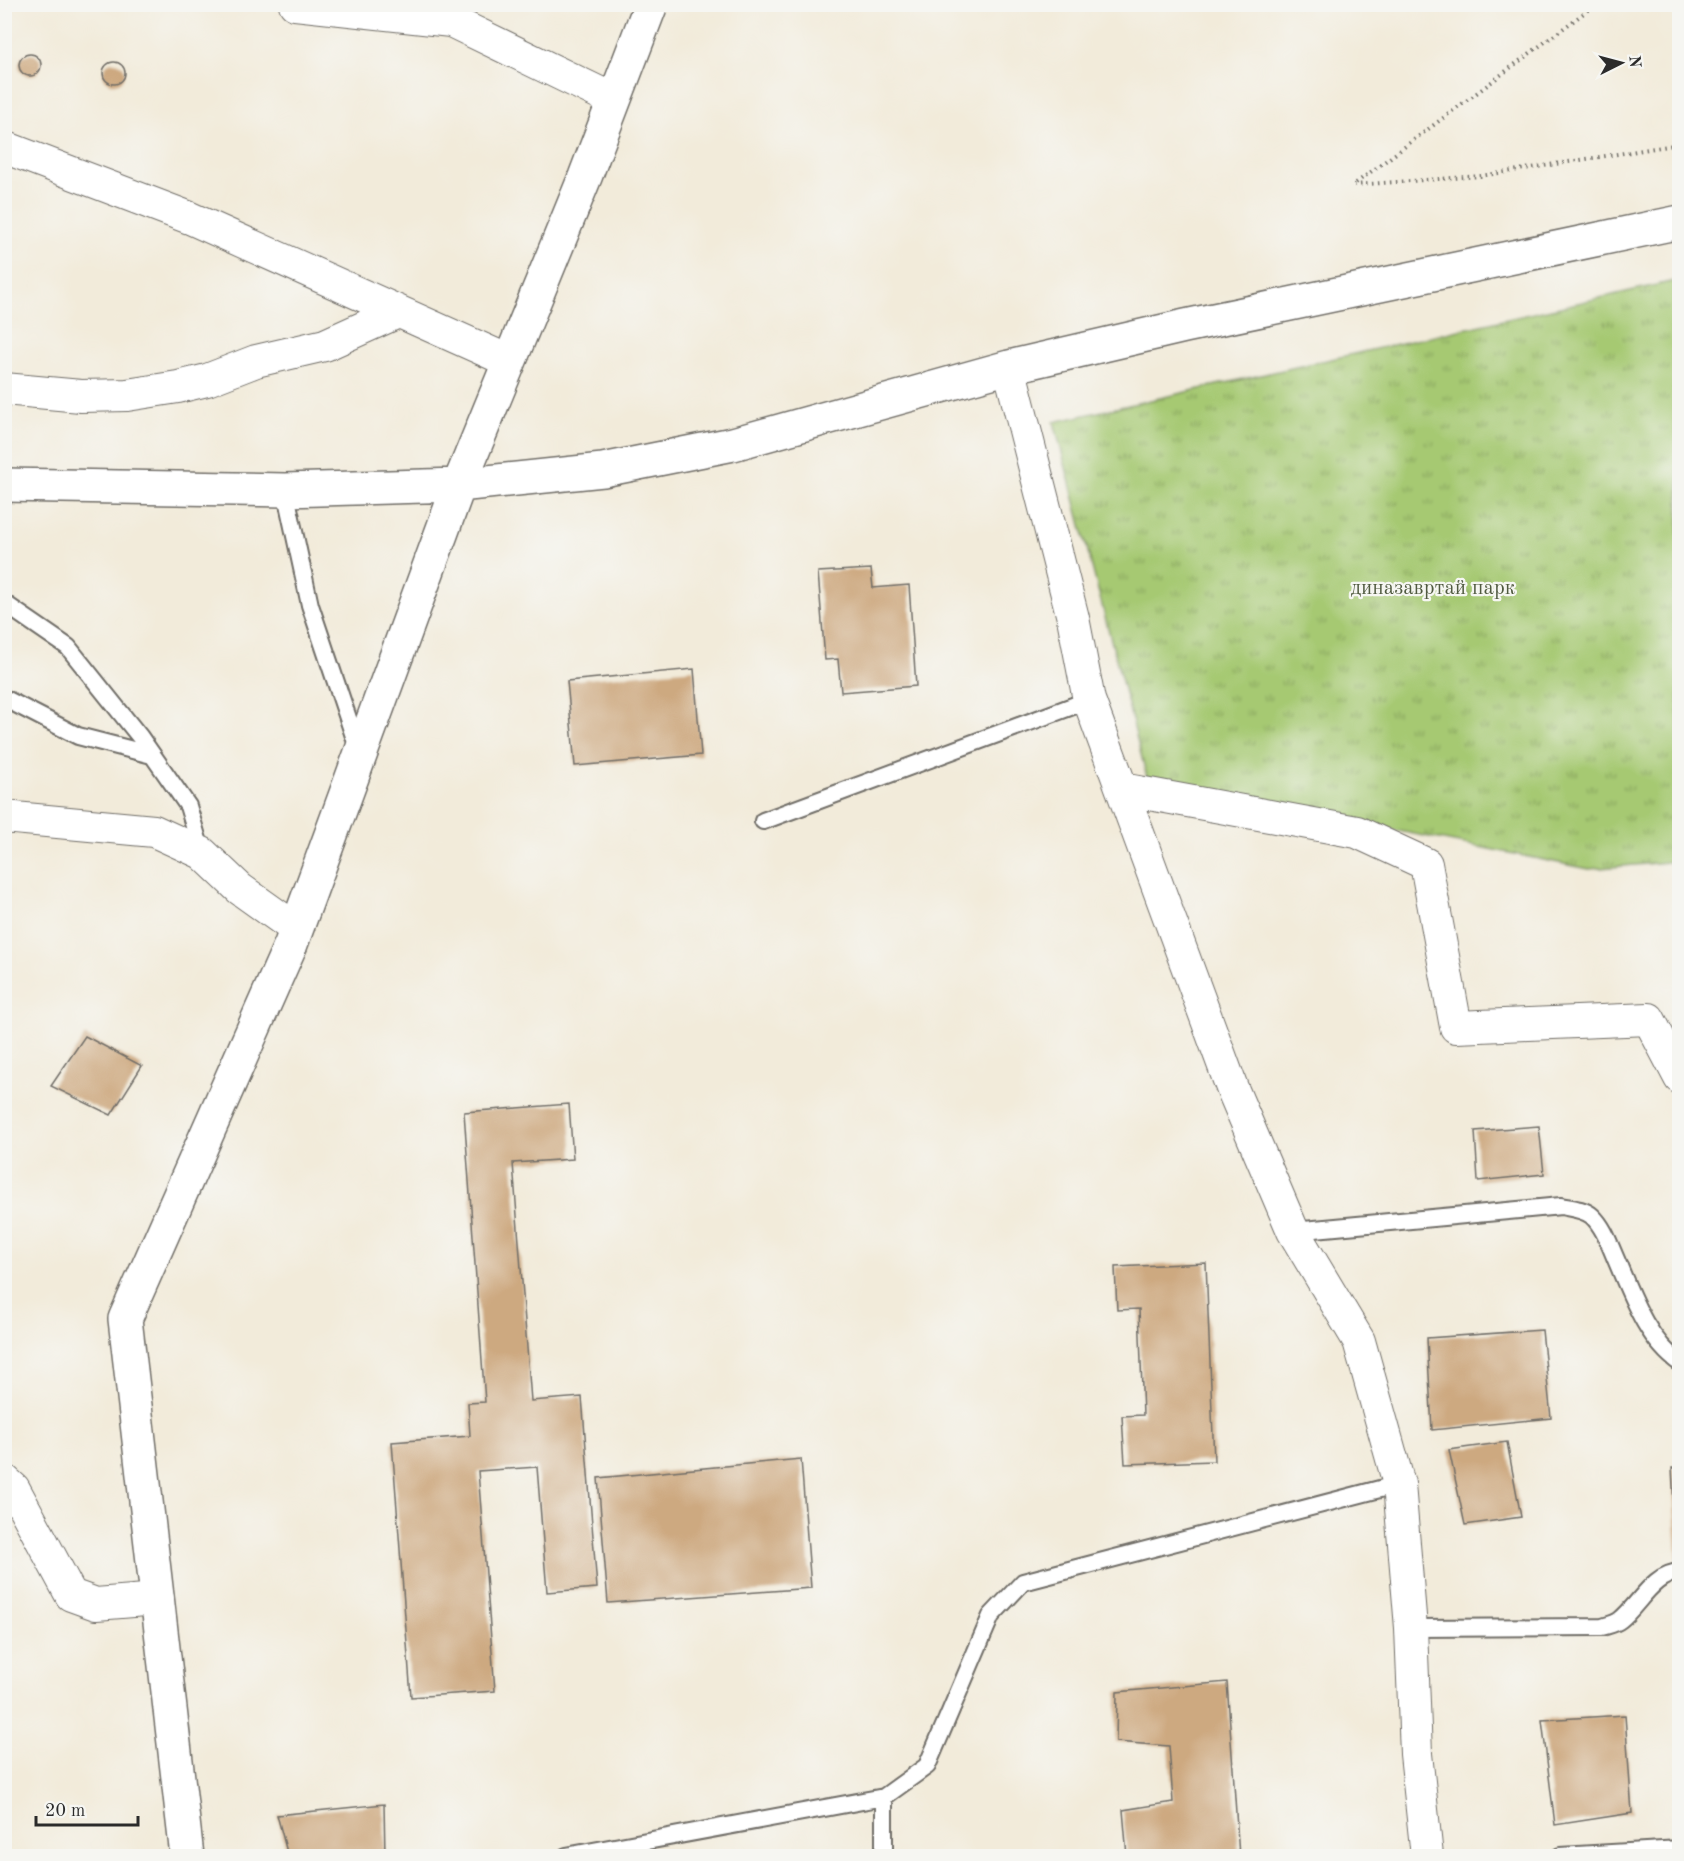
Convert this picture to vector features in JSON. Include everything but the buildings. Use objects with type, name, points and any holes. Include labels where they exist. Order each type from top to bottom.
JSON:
[{"type":"street","points":[[295,4],[451,21],[614,100]]},
{"type":"street","points":[[188,1857],[125,1319],[296,929],[459,485],[651,4]]},
{"type":"street","points":[[4,147],[190,218],[509,362]]},
{"type":"street","points":[[4,485],[285,490],[459,485],[603,470],[733,444],[1009,367],[1185,326],[1680,222]]},
{"type":"street","points":[[4,389],[81,396],[127,395],[178,387],[207,380],[256,361],[324,345],[398,312]]},
{"type":"street","points":[[1009,367],[1073,618],[1089,700],[1232,1088],[1293,1231],[1359,1341],[1399,1484],[1411,1628],[1416,1754],[1427,1857]]},
{"type":"street","points":[[1122,789],[1357,832],[1426,864],[1456,1027],[1649,1019],[1680,1077]]},
{"type":"street","points":[[4,817],[154,831],[202,853],[240,889],[296,929]]},
{"type":"street","points":[[4,1480],[14,1489],[71,1595],[96,1604],[158,1599]]},
{"type":"lane","points":[[285,490],[310,605],[360,755]]},
{"type":"lane","points":[[4,603],[68,647],[152,755],[188,806],[202,853]]},
{"type":"lane","points":[[4,698],[78,736],[152,755]]},
{"type":"lane","points":[[763,821],[1089,700]]},
{"type":"lane","points":[[1293,1231],[1561,1206],[1579,1210],[1592,1216],[1606,1236],[1645,1320],[1661,1348],[1680,1363]]},
{"type":"lane","points":[[566,1857],[884,1797],[927,1766],[990,1616],[1023,1582],[1399,1484]]},
{"type":"lane","points":[[1411,1628],[1602,1627],[1618,1622],[1658,1581],[1671,1573],[1680,1572]]},
{"type":"lane","points":[[884,1797],[884,1857]]},
{"type":"lane","points":[[1560,1857],[1680,1849]]},
{"type":"path","points":[[1596,4],[1354,185],[1481,176],[1680,144]]},
{"type":"green space","name":"диназавртай парк","points":[[1679,280],[1679,861],[1589,869],[1148,781],[1054,422]]}]
